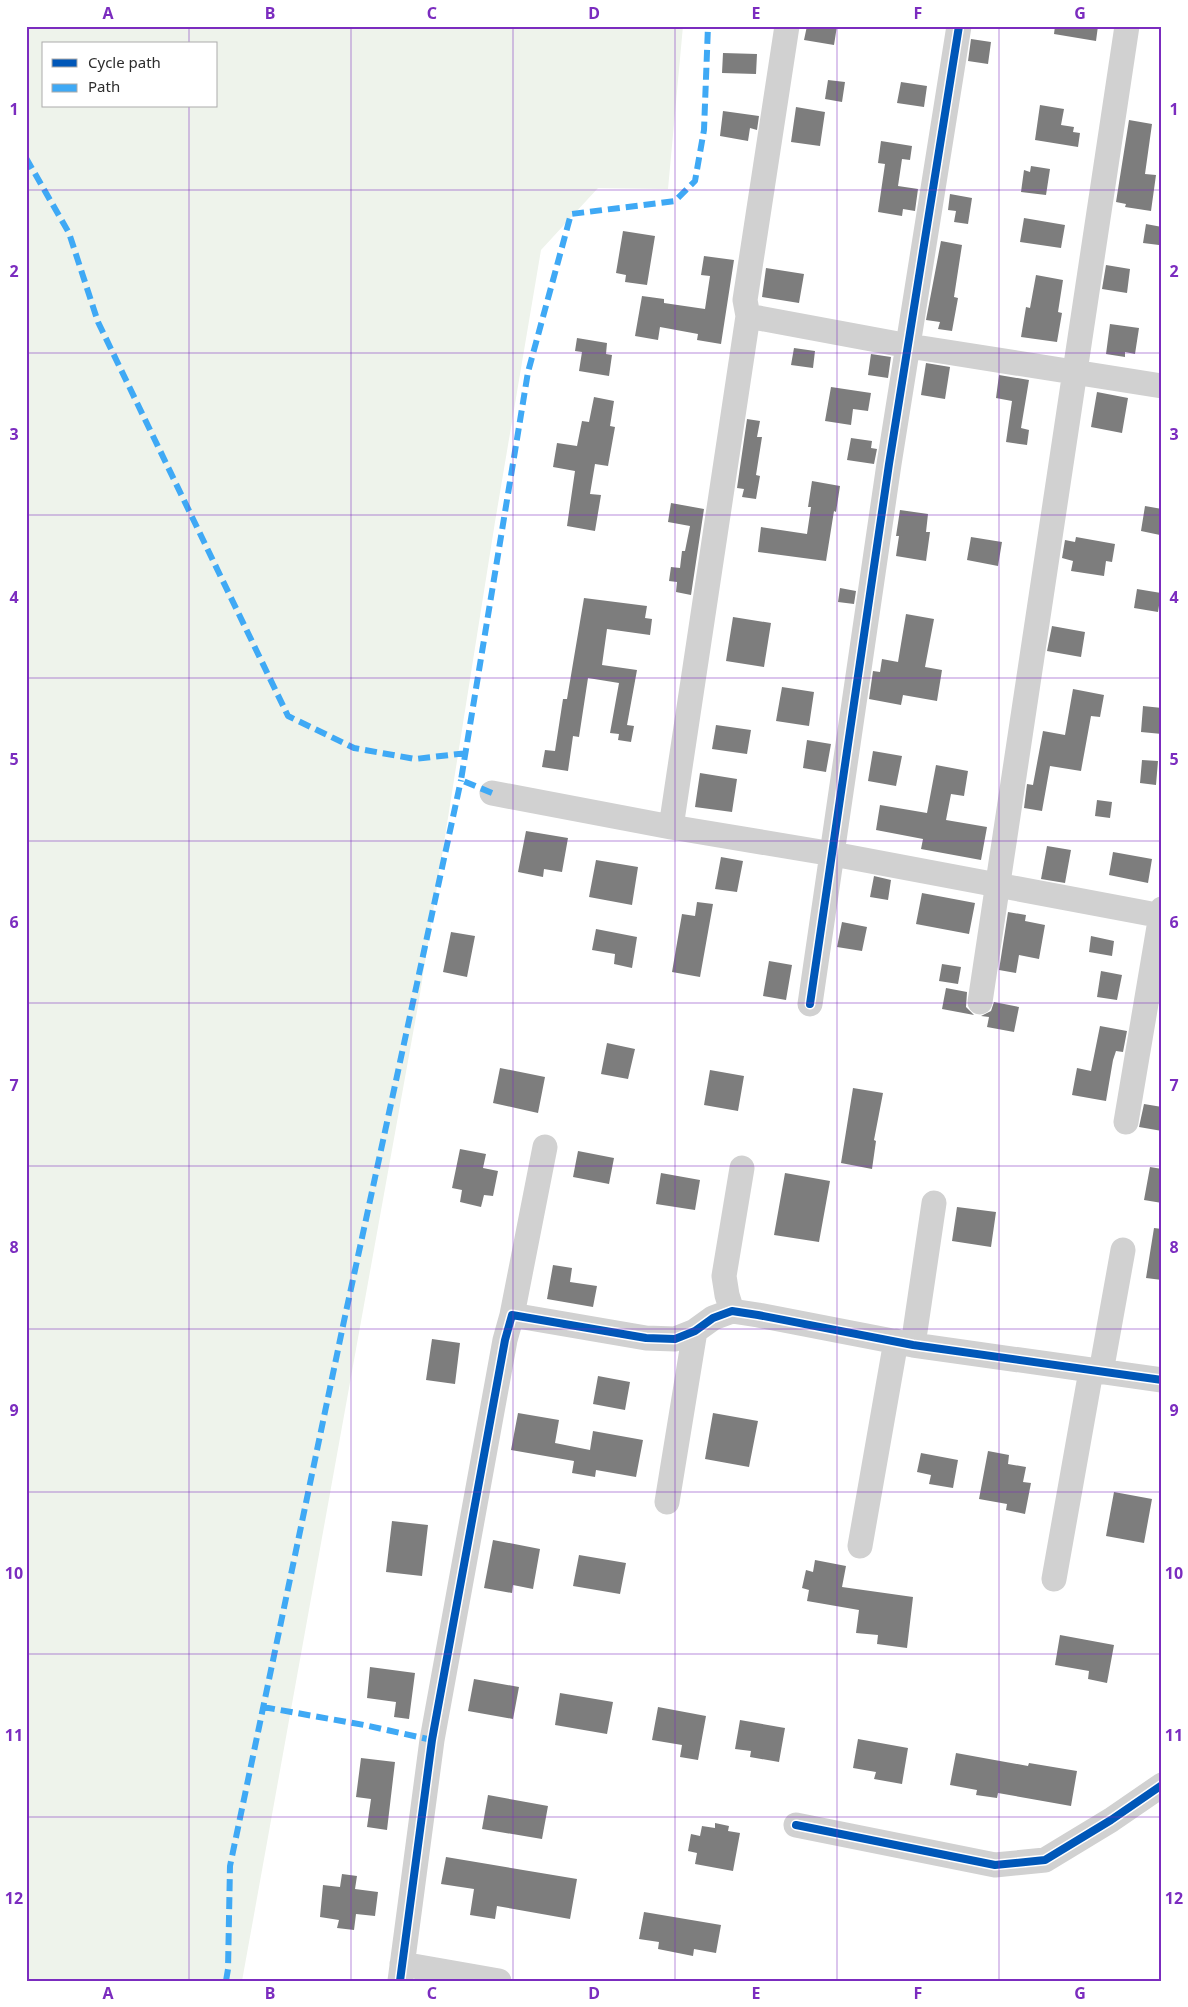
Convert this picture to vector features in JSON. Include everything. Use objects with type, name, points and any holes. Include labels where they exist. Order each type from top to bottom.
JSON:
[{"type":"street","points":[[671,827],[748,316],[745,300],[787,26]]},
{"type":"street","points":[[810,1004],[888,474],[959,26]]},
{"type":"street","points":[[980,1002],[1127,26]]},
{"type":"street","points":[[748,316],[909,346],[1162,386]]},
{"type":"street","points":[[492,793],[671,827],[832,854],[997,886],[1161,913],[1126,1122]]},
{"type":"street","points":[[500,1981],[401,1972],[432,1740],[503,1350],[512,1315],[545,1147]]},
{"type":"street","points":[[732,1311],[724,1276],[742,1168]]},
{"type":"street","points":[[860,1546],[934,1203]]},
{"type":"street","points":[[1054,1578],[1096,1371],[1123,1250]]},
{"type":"street","points":[[512,1315],[646,1338],[675,1339],[695,1331],[713,1318],[732,1311],[758,1314],[904,1343],[1162,1380]]},
{"type":"street","points":[[667,1502],[695,1331]]},
{"type":"street","points":[[796,1825],[995,1866],[1045,1860],[1111,1820],[1162,1785]]},
{"type":"shaded area","points":[[26,26],[683,26],[668,189],[598,188],[541,250],[495,522],[419,1000],[242,1981],[26,1981]]},
{"type":"building","points":[[807,26],[837,26],[834,45],[804,40]]},
{"type":"building","points":[[1055,26],[1098,26],[1096,41],[1054,34]]},
{"type":"building","points":[[971,39],[991,42],[988,64],[968,61]]},
{"type":"building","points":[[723,53],[757,54],[756,74],[722,73]]},
{"type":"building","points":[[828,80],[845,82],[842,102],[825,99]]},
{"type":"building","points":[[901,82],[927,86],[924,107],[897,103]]},
{"type":"building","points":[[1040,105],[1064,109],[1061,125],[1074,127],[1073,132],[1080,133],[1078,147],[1035,140]]},
{"type":"building","points":[[796,107],[825,112],[820,146],[791,142]]},
{"type":"building","points":[[723,111],[759,116],[757,130],[750,128],[748,141],[720,136]]},
{"type":"building","points":[[1129,120],[1152,124],[1145,174],[1156,175],[1151,211],[1125,207],[1126,204],[1116,202]]},
{"type":"building","points":[[881,141],[912,146],[910,160],[902,159],[898,186],[918,189],[915,211],[903,209],[902,216],[878,212],[885,164],[878,163]]},
{"type":"building","points":[[1031,166],[1050,169],[1046,195],[1021,192],[1024,170],[1030,172]]},
{"type":"building","points":[[950,194],[972,198],[968,224],[954,222],[956,211],[948,210]]},
{"type":"building","points":[[1024,218],[1065,225],[1061,248],[1020,242]]},
{"type":"building","points":[[1146,224],[1162,227],[1159,245],[1143,243]]},
{"type":"building","points":[[623,231],[655,236],[647,285],[625,282],[626,275],[616,273]]},
{"type":"building","points":[[941,241],[962,245],[954,297],[958,298],[952,331],[938,329],[940,322],[926,320]]},
{"type":"building","points":[[704,256],[734,260],[721,344],[697,340],[698,334],[660,327],[658,340],[635,336],[642,296],[664,299],[664,303],[705,309],[710,276],[701,275]]},
{"type":"building","points":[[1106,265],[1130,269],[1127,293],[1102,289]]},
{"type":"building","points":[[766,268],[804,274],[799,303],[762,297]]},
{"type":"building","points":[[1036,275],[1063,280],[1058,312],[1062,313],[1057,342],[1021,337],[1026,307],[1030,308]]},
{"type":"building","points":[[1110,324],[1139,328],[1135,354],[1125,352],[1125,357],[1106,354]]},
{"type":"building","points":[[577,338],[607,343],[606,354],[612,355],[609,376],[579,371],[582,352],[575,351]]},
{"type":"building","points":[[794,348],[815,351],[813,368],[791,365]]},
{"type":"building","points":[[871,354],[891,357],[888,378],[868,375]]},
{"type":"building","points":[[926,363],[950,367],[945,399],[921,395]]},
{"type":"building","points":[[999,375],[1029,380],[1021,428],[1029,430],[1027,445],[1006,442],[1012,401],[996,398]]},
{"type":"building","points":[[831,387],[871,393],[868,411],[853,409],[851,425],[825,421]]},
{"type":"building","points":[[1097,392],[1128,398],[1122,433],[1091,427]]},
{"type":"building","points":[[594,397],[614,401],[610,426],[615,427],[608,466],[595,464],[590,494],[601,495],[595,531],[567,526],[575,471],[553,467],[557,443],[577,446],[582,421],[589,422]]},
{"type":"building","points":[[747,419],[760,421],[757,437],[762,437],[756,475],[760,476],[756,499],[742,497],[744,489],[737,488]]},
{"type":"building","points":[[851,438],[872,441],[871,448],[877,449],[874,464],[847,460]]},
{"type":"building","points":[[812,481],[840,486],[826,561],[758,552],[761,527],[807,534],[811,507],[808,507]]},
{"type":"building","points":[[671,503],[704,509],[691,595],[676,592],[677,582],[669,581],[671,567],[680,568],[682,551],[685,551],[690,526],[668,522]]},
{"type":"building","points":[[1145,506],[1162,509],[1160,535],[1141,531]]},
{"type":"building","points":[[900,510],[928,514],[926,532],[930,532],[926,561],[896,556],[899,536],[896,536]]},
{"type":"building","points":[[971,537],[1002,542],[998,566],[967,560]]},
{"type":"building","points":[[1076,537],[1115,544],[1112,562],[1106,561],[1104,576],[1071,571],[1073,561],[1062,558],[1065,540],[1075,542]]},
{"type":"building","points":[[840,588],[856,591],[854,604],[838,602]]},
{"type":"building","points":[[1137,589],[1161,593],[1158,612],[1134,608]]},
{"type":"building","points":[[584,598],[647,606],[645,618],[652,619],[650,635],[607,629],[602,665],[637,670],[627,725],[634,726],[631,742],[618,740],[619,734],[610,733],[619,683],[588,678],[579,737],[573,736],[568,771],[542,767],[545,750],[555,751],[563,699],[567,699]]},
{"type":"building","points":[[906,614],[934,619],[925,667],[942,670],[937,701],[903,695],[901,705],[869,699],[873,671],[880,672],[882,659],[898,662]]},
{"type":"building","points":[[733,617],[771,623],[764,667],[726,661]]},
{"type":"building","points":[[1052,626],[1085,632],[1081,657],[1047,651]]},
{"type":"building","points":[[782,687],[814,692],[809,726],[776,721]]},
{"type":"building","points":[[1073,689],[1104,695],[1100,717],[1091,716],[1081,771],[1050,766],[1042,811],[1024,808],[1027,784],[1033,785],[1043,731],[1065,735]]},
{"type":"building","points":[[1143,706],[1162,708],[1162,734],[1141,732]]},
{"type":"building","points":[[716,725],[751,730],[747,754],[712,749]]},
{"type":"building","points":[[807,740],[831,744],[826,772],[803,768]]},
{"type":"building","points":[[873,751],[902,756],[896,786],[868,781]]},
{"type":"building","points":[[1142,760],[1158,761],[1156,785],[1140,783]]},
{"type":"building","points":[[936,765],[968,771],[964,796],[951,794],[946,820],[987,827],[981,860],[921,849],[923,839],[876,830],[880,805],[927,813]]},
{"type":"building","points":[[700,773],[737,779],[732,812],[695,807]]},
{"type":"building","points":[[1097,800],[1112,802],[1110,818],[1095,816]]},
{"type":"building","points":[[526,831],[568,838],[562,872],[544,869],[543,877],[518,872]]},
{"type":"building","points":[[1047,846],[1071,850],[1065,883],[1041,879]]},
{"type":"building","points":[[1113,852],[1152,859],[1148,883],[1109,875]]},
{"type":"building","points":[[721,857],[743,861],[737,892],[715,889]]},
{"type":"building","points":[[596,860],[638,867],[632,905],[589,897]]},
{"type":"building","points":[[874,876],[891,880],[888,900],[870,897]]},
{"type":"building","points":[[922,893],[975,903],[969,934],[916,924]]},
{"type":"building","points":[[697,902],[713,904],[700,977],[672,972],[682,914],[695,916]]},
{"type":"building","points":[[1008,912],[1026,915],[1025,921],[1045,925],[1039,959],[1019,955],[1016,973],[999,970]]},
{"type":"building","points":[[842,922],[867,927],[862,951],[837,947]]},
{"type":"building","points":[[596,929],[637,937],[632,968],[614,964],[615,954],[592,950]]},
{"type":"building","points":[[451,932],[475,936],[467,977],[443,972]]},
{"type":"building","points":[[1091,936],[1114,941],[1112,956],[1089,952]]},
{"type":"building","points":[[769,961],[792,965],[786,1000],[763,996]]},
{"type":"building","points":[[942,964],[961,967],[958,984],[939,981]]},
{"type":"building","points":[[1101,971],[1122,975],[1117,1000],[1097,997]]},
{"type":"building","points":[[946,988],[967,992],[966,1007],[974,1015],[942,1009]]},
{"type":"building","points":[[994,1002],[1019,1007],[1014,1032],[987,1027],[989,1017],[981,1016],[991,1011]]},
{"type":"building","points":[[1100,1026],[1127,1031],[1123,1052],[1116,1051],[1113,1060],[1106,1101],[1072,1095],[1077,1068],[1091,1071]]},
{"type":"building","points":[[607,1043],[635,1049],[628,1079],[601,1074]]},
{"type":"building","points":[[500,1068],[545,1077],[538,1113],[493,1103]]},
{"type":"building","points":[[710,1070],[744,1076],[738,1111],[704,1105]]},
{"type":"building","points":[[853,1088],[883,1093],[874,1140],[876,1141],[872,1169],[841,1163]]},
{"type":"building","points":[[1144,1104],[1162,1107],[1162,1131],[1139,1127]]},
{"type":"building","points":[[460,1149],[486,1154],[483,1168],[498,1171],[493,1196],[484,1195],[481,1207],[460,1202],[462,1190],[452,1188]]},
{"type":"building","points":[[578,1151],[614,1158],[609,1184],[573,1177]]},
{"type":"building","points":[[1150,1167],[1162,1169],[1162,1203],[1144,1200]]},
{"type":"building","points":[[661,1173],[700,1180],[695,1210],[656,1204]]},
{"type":"building","points":[[785,1173],[830,1181],[819,1242],[774,1235]]},
{"type":"building","points":[[957,1207],[996,1212],[991,1247],[952,1241]]},
{"type":"building","points":[[1154,1228],[1162,1229],[1162,1280],[1146,1278]]},
{"type":"building","points":[[553,1265],[572,1268],[570,1282],[597,1286],[593,1307],[547,1299]]},
{"type":"building","points":[[432,1339],[460,1343],[455,1384],[426,1380]]},
{"type":"building","points":[[598,1376],[630,1382],[625,1410],[593,1404]]},
{"type":"building","points":[[518,1413],[559,1420],[555,1443],[590,1450],[593,1431],[643,1440],[636,1477],[596,1470],[595,1477],[572,1473],[574,1461],[511,1450]]},
{"type":"building","points":[[713,1413],[758,1421],[749,1467],[705,1459]]},
{"type":"building","points":[[988,1451],[1009,1455],[1008,1464],[1026,1467],[1023,1482],[1031,1483],[1025,1514],[1006,1510],[1007,1504],[979,1499]]},
{"type":"building","points":[[921,1453],[958,1460],[953,1488],[929,1484],[931,1475],[917,1472]]},
{"type":"building","points":[[1114,1492],[1152,1499],[1144,1543],[1106,1536]]},
{"type":"building","points":[[392,1521],[428,1525],[422,1576],[386,1572]]},
{"type":"building","points":[[493,1540],[540,1549],[533,1589],[513,1585],[512,1593],[484,1588]]},
{"type":"building","points":[[579,1555],[626,1563],[620,1594],[573,1586]]},
{"type":"building","points":[[815,1560],[846,1566],[842,1587],[913,1597],[907,1648],[877,1644],[878,1635],[856,1633],[859,1610],[807,1601],[809,1590],[802,1588],[806,1570],[813,1572]]},
{"type":"building","points":[[1060,1635],[1114,1645],[1107,1683],[1088,1679],[1089,1671],[1055,1665]]},
{"type":"building","points":[[370,1667],[415,1673],[409,1719],[394,1717],[396,1702],[367,1698]]},
{"type":"building","points":[[474,1679],[519,1687],[513,1719],[468,1711]]},
{"type":"building","points":[[560,1693],[613,1702],[607,1734],[555,1725]]},
{"type":"building","points":[[658,1707],[706,1716],[698,1760],[680,1757],[682,1745],[652,1740]]},
{"type":"building","points":[[740,1720],[785,1728],[779,1762],[750,1757],[751,1751],[735,1749]]},
{"type":"building","points":[[858,1739],[908,1748],[902,1784],[874,1779],[876,1772],[853,1768]]},
{"type":"building","points":[[956,1753],[1028,1766],[1029,1763],[1077,1771],[1071,1806],[998,1793],[997,1798],[976,1795],[977,1790],[950,1785]]},
{"type":"building","points":[[361,1758],[395,1762],[387,1830],[367,1827],[371,1799],[356,1797]]},
{"type":"building","points":[[488,1795],[548,1806],[542,1839],[482,1829]]},
{"type":"building","points":[[715,1823],[729,1826],[728,1831],[740,1833],[733,1871],[695,1864],[697,1853],[688,1851],[691,1834],[700,1836],[702,1826],[715,1828]]},
{"type":"building","points":[[446,1857],[577,1879],[570,1919],[497,1906],[495,1919],[470,1915],[474,1889],[441,1884]]},
{"type":"building","points":[[342,1874],[357,1876],[355,1889],[378,1892],[375,1916],[356,1914],[354,1930],[337,1928],[339,1920],[320,1917],[323,1885],[340,1887]]},
{"type":"building","points":[[644,1912],[721,1925],[716,1953],[694,1949],[693,1956],[658,1949],[659,1942],[639,1939]]},
{"type":"marked path","points":[[492,793],[461,780],[528,372],[571,214],[675,201],[695,181],[704,130],[708,26]]},
{"type":"marked path","points":[[26,158],[69,233],[98,322],[288,716],[354,748],[415,759],[467,753]]},
{"type":"marked path","points":[[226,1981],[228,1969],[230,1866],[344,1321],[461,780]]},
{"type":"marked path","points":[[263,1707],[364,1725],[432,1740]]},
{"type":"cycle path","points":[[810,1004],[889,464],[959,26]]},
{"type":"cycle path","points":[[400,1981],[432,1740],[505,1340],[512,1315],[646,1338],[675,1339],[695,1331],[713,1318],[732,1311],[913,1345],[1162,1380]]},
{"type":"cycle path","points":[[796,1825],[995,1865],[1045,1860],[1111,1820],[1162,1785]]}]
